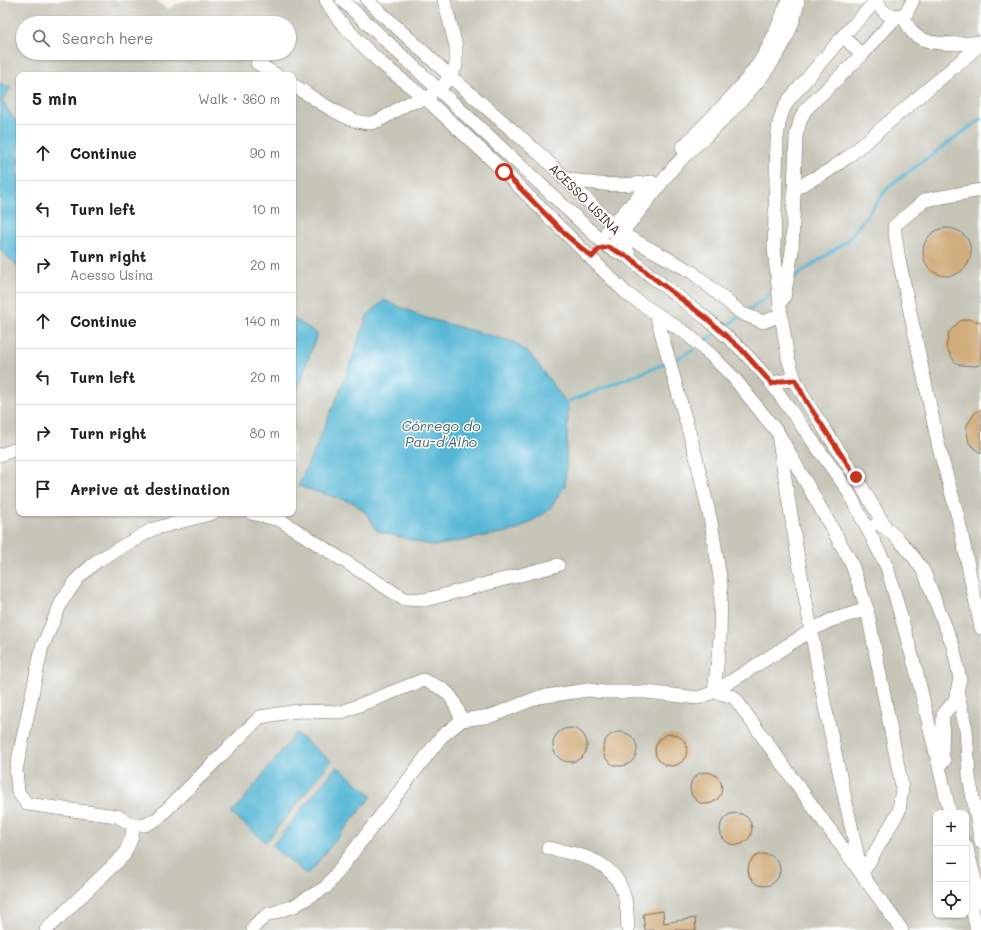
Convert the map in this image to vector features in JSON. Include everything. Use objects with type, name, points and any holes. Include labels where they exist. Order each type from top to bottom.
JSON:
[{"type":"street","points":[[326,0],[338,19],[360,43],[381,63],[426,99],[492,160],[567,236],[600,248],[627,294],[687,334],[712,356],[733,377],[778,433],[851,562],[867,609],[902,787],[899,811],[862,874]]},
{"type":"street","name":"ACESSO USINA","points":[[342,0],[502,148],[600,248],[630,258]]},
{"type":"street","name":"ACESSO USINA","points":[[367,0],[450,77],[541,155],[617,229],[630,258]]},
{"type":"street","points":[[296,87],[346,117],[365,123],[381,119],[405,104],[426,99],[438,90],[450,77],[456,66],[456,46],[444,0]]},
{"type":"street","points":[[600,248],[744,83],[760,62],[772,40],[788,0]]},
{"type":"street","points":[[563,178],[597,185],[655,185],[722,121],[751,89],[774,59],[787,38],[796,17],[798,0]]},
{"type":"street","points":[[957,810],[942,754],[943,715],[955,700],[960,679],[954,646],[924,572],[918,562],[885,526],[856,477],[808,404],[795,380],[788,358],[781,315],[782,286],[774,248],[775,188],[779,123],[783,110],[788,101],[843,36],[877,0],[882,10],[886,14],[900,16],[915,34],[922,38],[943,43],[981,43]]},
{"type":"street","points":[[782,286],[792,251],[796,136],[800,118],[806,109],[900,16],[911,8],[913,0]]},
{"type":"street","points":[[843,36],[862,55]]},
{"type":"street","points":[[794,189],[828,171],[850,156],[981,43]]},
{"type":"street","points":[[257,63],[272,72]]},
{"type":"street","points":[[779,123],[796,136]]},
{"type":"street","points":[[492,160],[515,133]]},
{"type":"street","points":[[981,190],[925,200],[894,226],[899,260],[938,448],[958,517],[981,628]]},
{"type":"street","points":[[617,229],[692,272],[745,315],[763,322],[781,315]]},
{"type":"street","points":[[630,258],[720,330],[741,349],[772,384],[847,489],[887,567],[926,714],[949,810]]},
{"type":"street","points":[[656,314],[696,457],[711,522],[721,584],[720,639],[714,692]]},
{"type":"street","points":[[772,384],[781,381],[795,380]]},
{"type":"street","points":[[778,433],[797,552],[825,708],[862,874]]},
{"type":"street","points":[[0,455],[16,449]]},
{"type":"street","points":[[860,514],[885,526]]},
{"type":"street","points":[[202,516],[153,529],[97,561],[78,578],[62,601],[42,647],[16,770],[18,792],[26,804],[117,816],[133,826],[144,825],[157,819],[260,717],[297,711],[342,712],[423,680],[444,688],[451,696],[462,720]]},
{"type":"street","points":[[264,516],[280,520],[404,599],[425,600],[558,565]]},
{"type":"street","points":[[253,930],[255,925],[268,916],[294,906],[326,887],[441,737],[462,720],[491,716],[539,697],[588,690],[603,692],[646,692],[698,698],[714,692],[812,630],[829,621],[867,609]]},
{"type":"street","points":[[957,691],[966,729],[969,776],[981,842]]},
{"type":"street","points":[[714,692],[734,697],[743,707],[902,930]]},
{"type":"street","points":[[926,714],[943,715]]},
{"type":"street","points":[[46,930],[124,855],[132,837],[133,826]]},
{"type":"street","points":[[966,846],[981,902]]},
{"type":"street","points":[[548,848],[587,856],[614,872],[625,898],[628,930]]},
{"type":"street","points":[[969,895],[977,930]]},
{"type":"shaded area","points":[[0,0],[156,0],[167,9],[187,0],[981,0],[981,930],[0,930]]},
{"type":"water","points":[[0,83],[11,87],[2,101],[16,122],[16,264],[0,250]]},
{"type":"water","name":"Córrego do Pau-d'Alho","points":[[384,300],[426,318],[514,342],[531,355],[568,405],[565,486],[548,511],[517,530],[434,546],[377,531],[367,514],[354,503],[298,486],[346,376],[367,316]]},
{"type":"water","points":[[296,320],[317,334],[297,391],[296,390]]},
{"type":"water","points":[[296,733],[331,761],[266,842],[232,814]]},
{"type":"water","points":[[337,766],[372,796],[307,875],[272,846]]},
{"type":"building","points":[[947,228],[956,230],[964,235],[969,243],[971,252],[969,261],[964,269],[956,274],[947,276],[938,274],[930,269],[925,261],[923,252],[925,243],[930,235],[938,230]]},
{"type":"building","points":[[968,319],[981,322],[981,364],[976,366],[960,365],[954,361],[946,347],[949,332],[960,321]]},
{"type":"building","points":[[981,409],[981,454],[969,443],[966,427],[974,414]]},
{"type":"building","points":[[567,728],[573,728],[577,729],[584,735],[587,745],[586,752],[580,759],[573,762],[567,762],[563,761],[556,755],[553,748],[553,742],[554,738],[560,731]]},
{"type":"building","points":[[620,732],[632,737],[637,749],[632,761],[620,766],[608,761],[603,749],[608,737]]},
{"type":"building","points":[[671,734],[682,739],[687,750],[682,761],[671,766],[660,761],[655,750],[660,739]]},
{"type":"building","points":[[706,772],[712,773],[719,779],[722,788],[721,794],[715,801],[706,804],[700,803],[693,797],[690,788],[691,782],[697,775]]},
{"type":"building","points":[[736,813],[745,816],[749,820],[752,829],[749,838],[745,842],[736,845],[727,842],[723,838],[720,829],[723,820],[727,816]]},
{"type":"building","points":[[761,854],[767,854],[777,861],[780,870],[779,876],[773,883],[767,886],[761,886],[751,879],[748,873],[748,867],[755,857]]},
{"type":"building","points":[[663,911],[664,923],[695,918],[696,930],[645,930],[643,914]]},
{"type":"waterway","points":[[792,279],[848,240],[889,186],[981,119]]},
{"type":"waterway","points":[[746,312],[774,292]]},
{"type":"waterway","points":[[723,328],[740,316]]},
{"type":"waterway","points":[[706,341],[717,332]]},
{"type":"waterway","points":[[672,361],[693,350]]},
{"type":"waterway","points":[[562,404],[667,363]]},
{"type":"route","points":[[504,172],[567,236],[592,257],[599,249],[608,247],[630,258],[706,318],[741,349],[772,384],[781,381],[795,380],[808,404],[856,477]]}]
